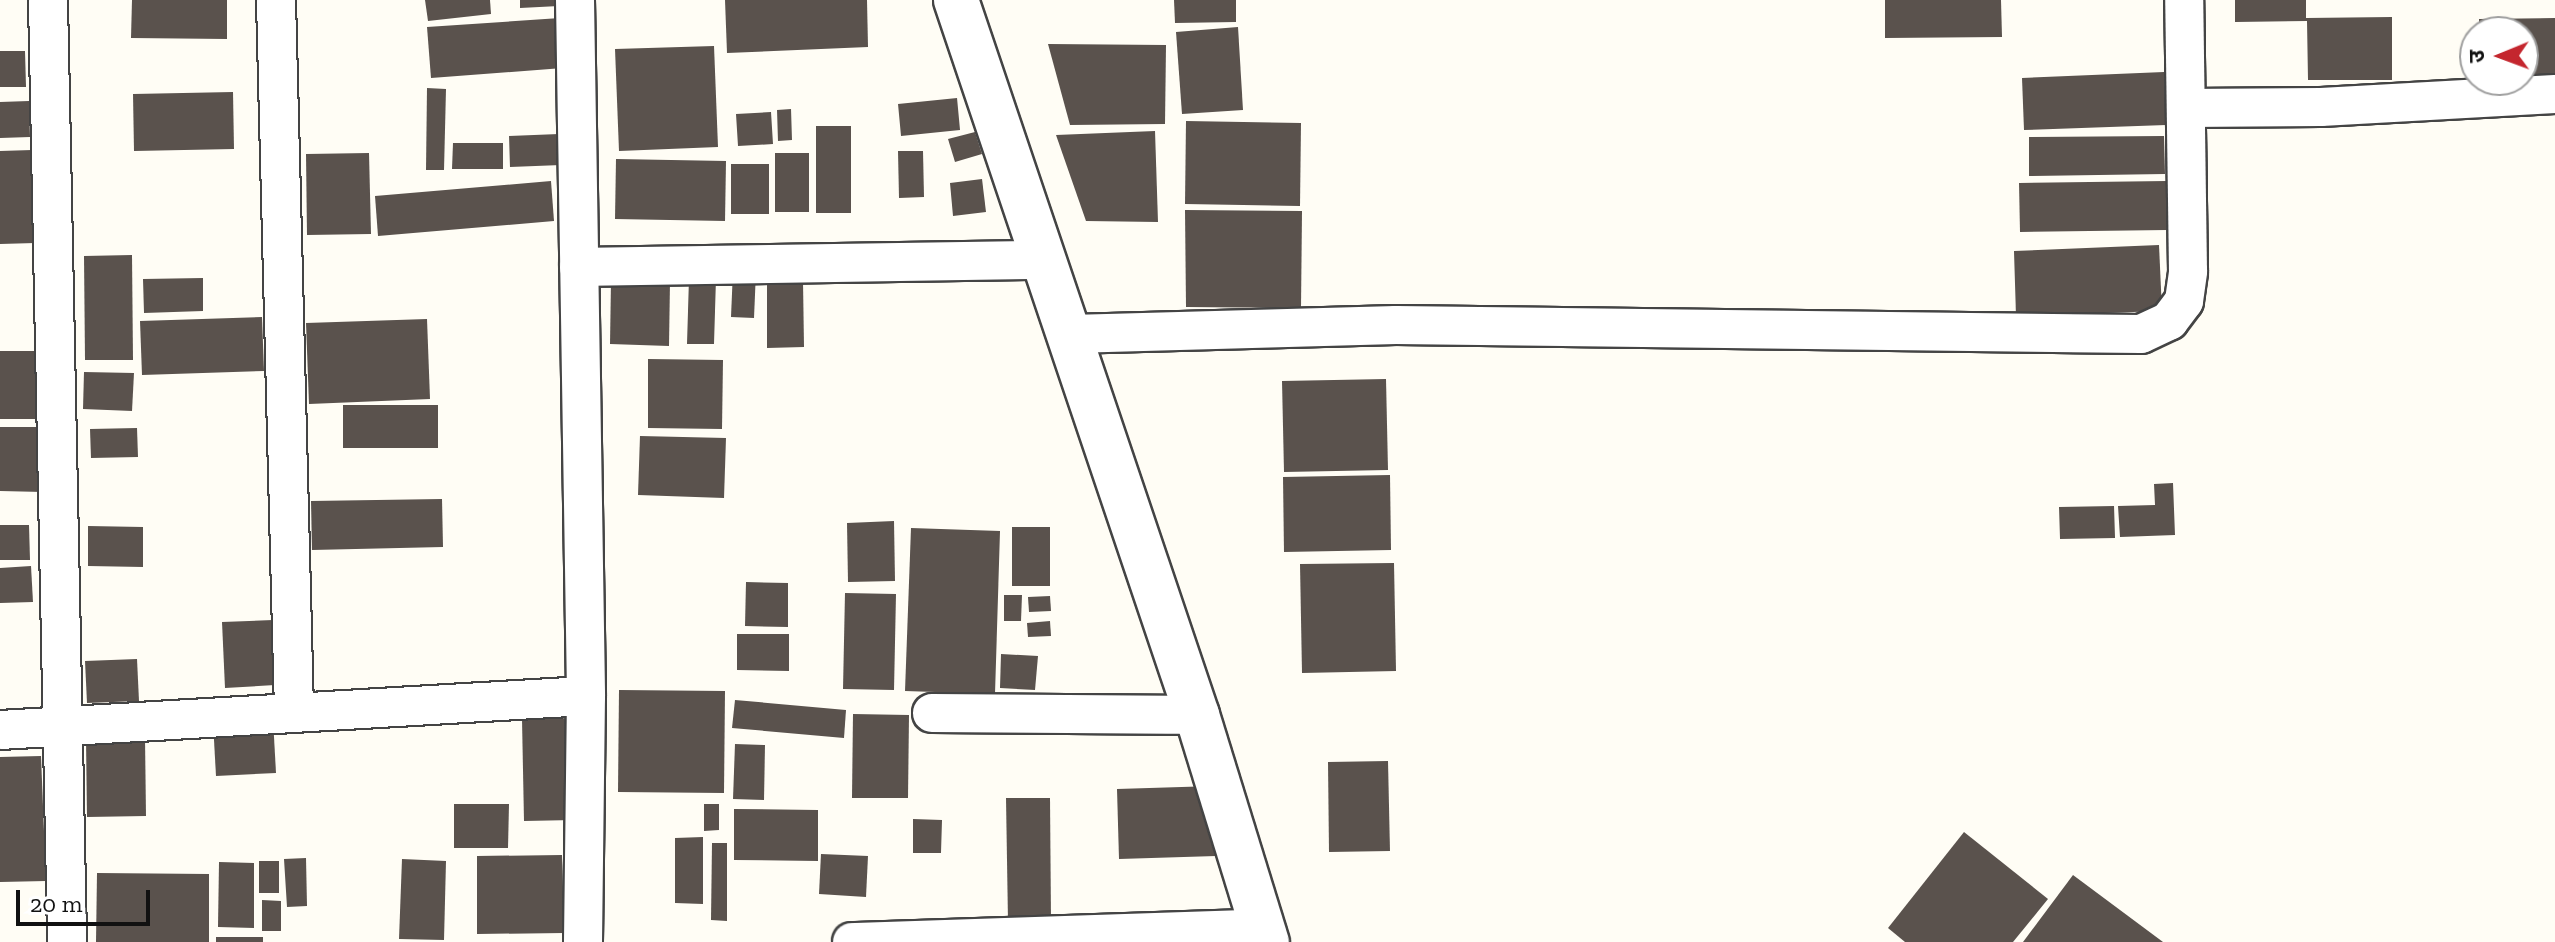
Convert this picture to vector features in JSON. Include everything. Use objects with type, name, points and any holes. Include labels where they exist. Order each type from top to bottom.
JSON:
[{"type":"street","points":[[48,0],[67,942]]},
{"type":"street","points":[[276,0],[294,713]]},
{"type":"street","points":[[575,0],[586,696],[583,942]]},
{"type":"street","points":[[852,942],[1265,935],[1197,715],[956,0]]},
{"type":"street","points":[[1071,334],[1396,325],[2141,334],[2169,321],[2184,301],[2188,271],[2184,0]]},
{"type":"street","points":[[2186,108],[2321,107],[2555,94]]},
{"type":"street","points":[[579,267],[1042,260]]},
{"type":"street","points":[[0,730],[586,696]]},
{"type":"street","points":[[932,713],[1197,715]]},
{"type":"building","points":[[132,0],[227,0],[227,39],[131,38]]},
{"type":"building","points":[[425,0],[490,0],[491,14],[428,21]]},
{"type":"building","points":[[520,0],[558,0],[559,6],[520,8]]},
{"type":"building","points":[[725,0],[867,0],[868,47],[727,53]]},
{"type":"building","points":[[1174,0],[1236,0],[1236,22],[1175,23]]},
{"type":"building","points":[[1885,0],[2001,0],[2002,37],[1885,38]]},
{"type":"building","points":[[2235,0],[2306,0],[2306,18],[2392,17],[2392,80],[2308,80],[2307,21],[2235,22]]},
{"type":"building","points":[[560,18],[563,68],[431,78],[427,27]]},
{"type":"building","points":[[2539,18],[2555,18],[2555,75],[2539,75]]},
{"type":"building","points":[[1238,27],[1243,110],[1182,114],[1176,32]]},
{"type":"building","points":[[1048,44],[1166,45],[1165,124],[1070,125]]},
{"type":"building","points":[[714,46],[718,147],[619,151],[615,49]]},
{"type":"building","points":[[0,51],[25,51],[26,87],[0,87]]},
{"type":"building","points":[[2164,72],[2166,125],[2024,130],[2022,78]]},
{"type":"building","points":[[427,88],[446,89],[444,170],[426,170]]},
{"type":"building","points":[[233,92],[234,149],[134,151],[133,94]]},
{"type":"building","points":[[957,98],[960,130],[901,136],[898,104]]},
{"type":"building","points":[[29,101],[30,137],[0,138],[0,102]]},
{"type":"building","points":[[791,109],[792,140],[778,141],[777,110]]},
{"type":"building","points":[[771,112],[773,144],[738,146],[736,114]]},
{"type":"building","points":[[1186,121],[1301,123],[1300,206],[1185,204]]},
{"type":"building","points":[[816,126],[851,126],[851,213],[816,213]]},
{"type":"building","points":[[1155,131],[1158,222],[1086,221],[1056,135]]},
{"type":"building","points":[[975,132],[982,154],[955,162],[948,139]]},
{"type":"building","points":[[559,134],[561,165],[510,167],[509,136]]},
{"type":"building","points":[[2164,136],[2165,174],[2029,176],[2029,137]]},
{"type":"building","points":[[453,143],[503,143],[503,169],[452,169]]},
{"type":"building","points":[[32,150],[35,243],[0,244],[0,151]]},
{"type":"building","points":[[898,151],[923,151],[924,197],[899,198]]},
{"type":"building","points":[[369,153],[371,234],[307,235],[306,154]]},
{"type":"building","points":[[775,153],[809,153],[809,212],[775,212]]},
{"type":"building","points":[[616,159],[726,161],[725,221],[615,219]]},
{"type":"building","points":[[731,164],[769,164],[769,214],[731,214]]},
{"type":"building","points":[[982,179],[986,212],[953,216],[950,183]]},
{"type":"building","points":[[551,181],[554,221],[378,236],[375,196]]},
{"type":"building","points":[[2167,181],[2167,230],[2020,232],[2019,183]]},
{"type":"building","points":[[1185,210],[1302,211],[1301,308],[1186,307]]},
{"type":"building","points":[[2159,245],[2162,311],[2016,316],[2014,251]]},
{"type":"building","points":[[132,255],[133,360],[85,360],[84,256]]},
{"type":"building","points":[[733,270],[756,271],[754,318],[731,317]]},
{"type":"building","points":[[203,278],[203,311],[144,313],[143,279]]},
{"type":"building","points":[[689,278],[716,278],[714,344],[687,344]]},
{"type":"building","points":[[611,280],[670,281],[669,346],[610,344]]},
{"type":"building","points":[[767,281],[803,281],[804,347],[767,348]]},
{"type":"building","points":[[262,317],[264,371],[142,375],[140,321]]},
{"type":"building","points":[[427,319],[430,399],[309,404],[306,323]]},
{"type":"building","points":[[0,351],[45,351],[45,419],[0,419]]},
{"type":"building","points":[[648,359],[723,360],[722,429],[648,428]]},
{"type":"building","points":[[84,372],[134,373],[132,411],[83,409]]},
{"type":"building","points":[[1386,379],[1388,470],[1284,472],[1282,381]]},
{"type":"building","points":[[343,405],[438,405],[438,448],[343,448]]},
{"type":"building","points":[[0,427],[43,427],[43,492],[0,491]]},
{"type":"building","points":[[137,428],[138,457],[91,458],[90,429]]},
{"type":"building","points":[[640,436],[726,438],[724,498],[638,495]]},
{"type":"building","points":[[1390,475],[1391,550],[1284,552],[1283,477]]},
{"type":"building","points":[[2173,483],[2175,535],[2120,537],[2118,506],[2155,505],[2154,484]]},
{"type":"building","points":[[442,499],[443,547],[312,550],[311,501]]},
{"type":"building","points":[[2114,506],[2115,538],[2060,539],[2059,507]]},
{"type":"building","points":[[894,521],[895,581],[848,582],[847,523]]},
{"type":"building","points":[[0,525],[29,525],[30,560],[0,560]]},
{"type":"building","points":[[88,526],[143,527],[143,567],[88,566]]},
{"type":"building","points":[[1012,527],[1050,527],[1050,586],[1012,586]]},
{"type":"building","points":[[911,528],[1000,531],[995,694],[905,691]]},
{"type":"building","points":[[1394,563],[1396,671],[1302,673],[1300,564]]},
{"type":"building","points":[[31,566],[33,602],[0,603],[0,568]]},
{"type":"building","points":[[746,582],[788,583],[788,627],[745,626]]},
{"type":"building","points":[[845,593],[896,594],[894,690],[843,689]]},
{"type":"building","points":[[1004,595],[1022,595],[1021,621],[1004,621]]},
{"type":"building","points":[[1050,596],[1051,611],[1029,612],[1028,597]]},
{"type":"building","points":[[273,620],[275,685],[225,688],[222,622]]},
{"type":"building","points":[[1050,621],[1051,636],[1028,637],[1027,623]]},
{"type":"building","points":[[737,634],[789,634],[789,671],[737,670]]},
{"type":"building","points":[[1001,654],[1038,656],[1035,690],[1000,688]]},
{"type":"building","points":[[137,659],[139,701],[87,703],[85,661]]},
{"type":"building","points":[[619,690],[725,691],[724,793],[618,792]]},
{"type":"building","points":[[735,700],[846,710],[844,738],[732,728]]},
{"type":"building","points":[[853,714],[909,715],[908,798],[852,798]]},
{"type":"building","points":[[573,718],[574,820],[524,821],[522,719]]},
{"type":"building","points":[[273,719],[276,773],[216,776],[213,722]]},
{"type":"building","points":[[145,738],[146,816],[87,817],[86,739]]},
{"type":"building","points":[[735,744],[765,745],[764,800],[733,799]]},
{"type":"building","points":[[41,756],[46,881],[0,882],[0,757]]},
{"type":"building","points":[[1388,761],[1390,851],[1329,852],[1328,762]]},
{"type":"building","points":[[1214,786],[1216,856],[1119,859],[1117,789]]},
{"type":"building","points":[[1006,798],[1050,798],[1051,921],[1008,922]]},
{"type":"building","points":[[454,804],[509,804],[508,848],[454,848]]},
{"type":"building","points":[[704,804],[719,804],[719,830],[704,831]]},
{"type":"building","points":[[734,809],[818,810],[818,861],[734,860]]},
{"type":"building","points":[[913,819],[942,820],[941,853],[913,853]]},
{"type":"building","points":[[1964,832],[2048,899],[2013,942],[1905,942],[1888,928]]},
{"type":"building","points":[[703,837],[703,904],[675,903],[675,838]]},
{"type":"building","points":[[712,843],[727,843],[727,921],[711,920]]},
{"type":"building","points":[[821,854],[868,856],[866,897],[819,894]]},
{"type":"building","points":[[562,855],[564,933],[477,934],[477,856]]},
{"type":"building","points":[[306,858],[307,906],[287,907],[284,859]]},
{"type":"building","points":[[402,859],[446,861],[444,940],[399,939]]},
{"type":"building","points":[[259,861],[279,861],[279,893],[259,893]]},
{"type":"building","points":[[219,862],[254,863],[254,928],[218,927]]},
{"type":"building","points":[[97,873],[209,874],[209,942],[96,942]]},
{"type":"building","points":[[2073,875],[2163,942],[2023,942]]},
{"type":"building","points":[[262,900],[281,901],[281,931],[262,931]]},
{"type":"building","points":[[216,937],[263,937],[263,942],[216,942]]}]
